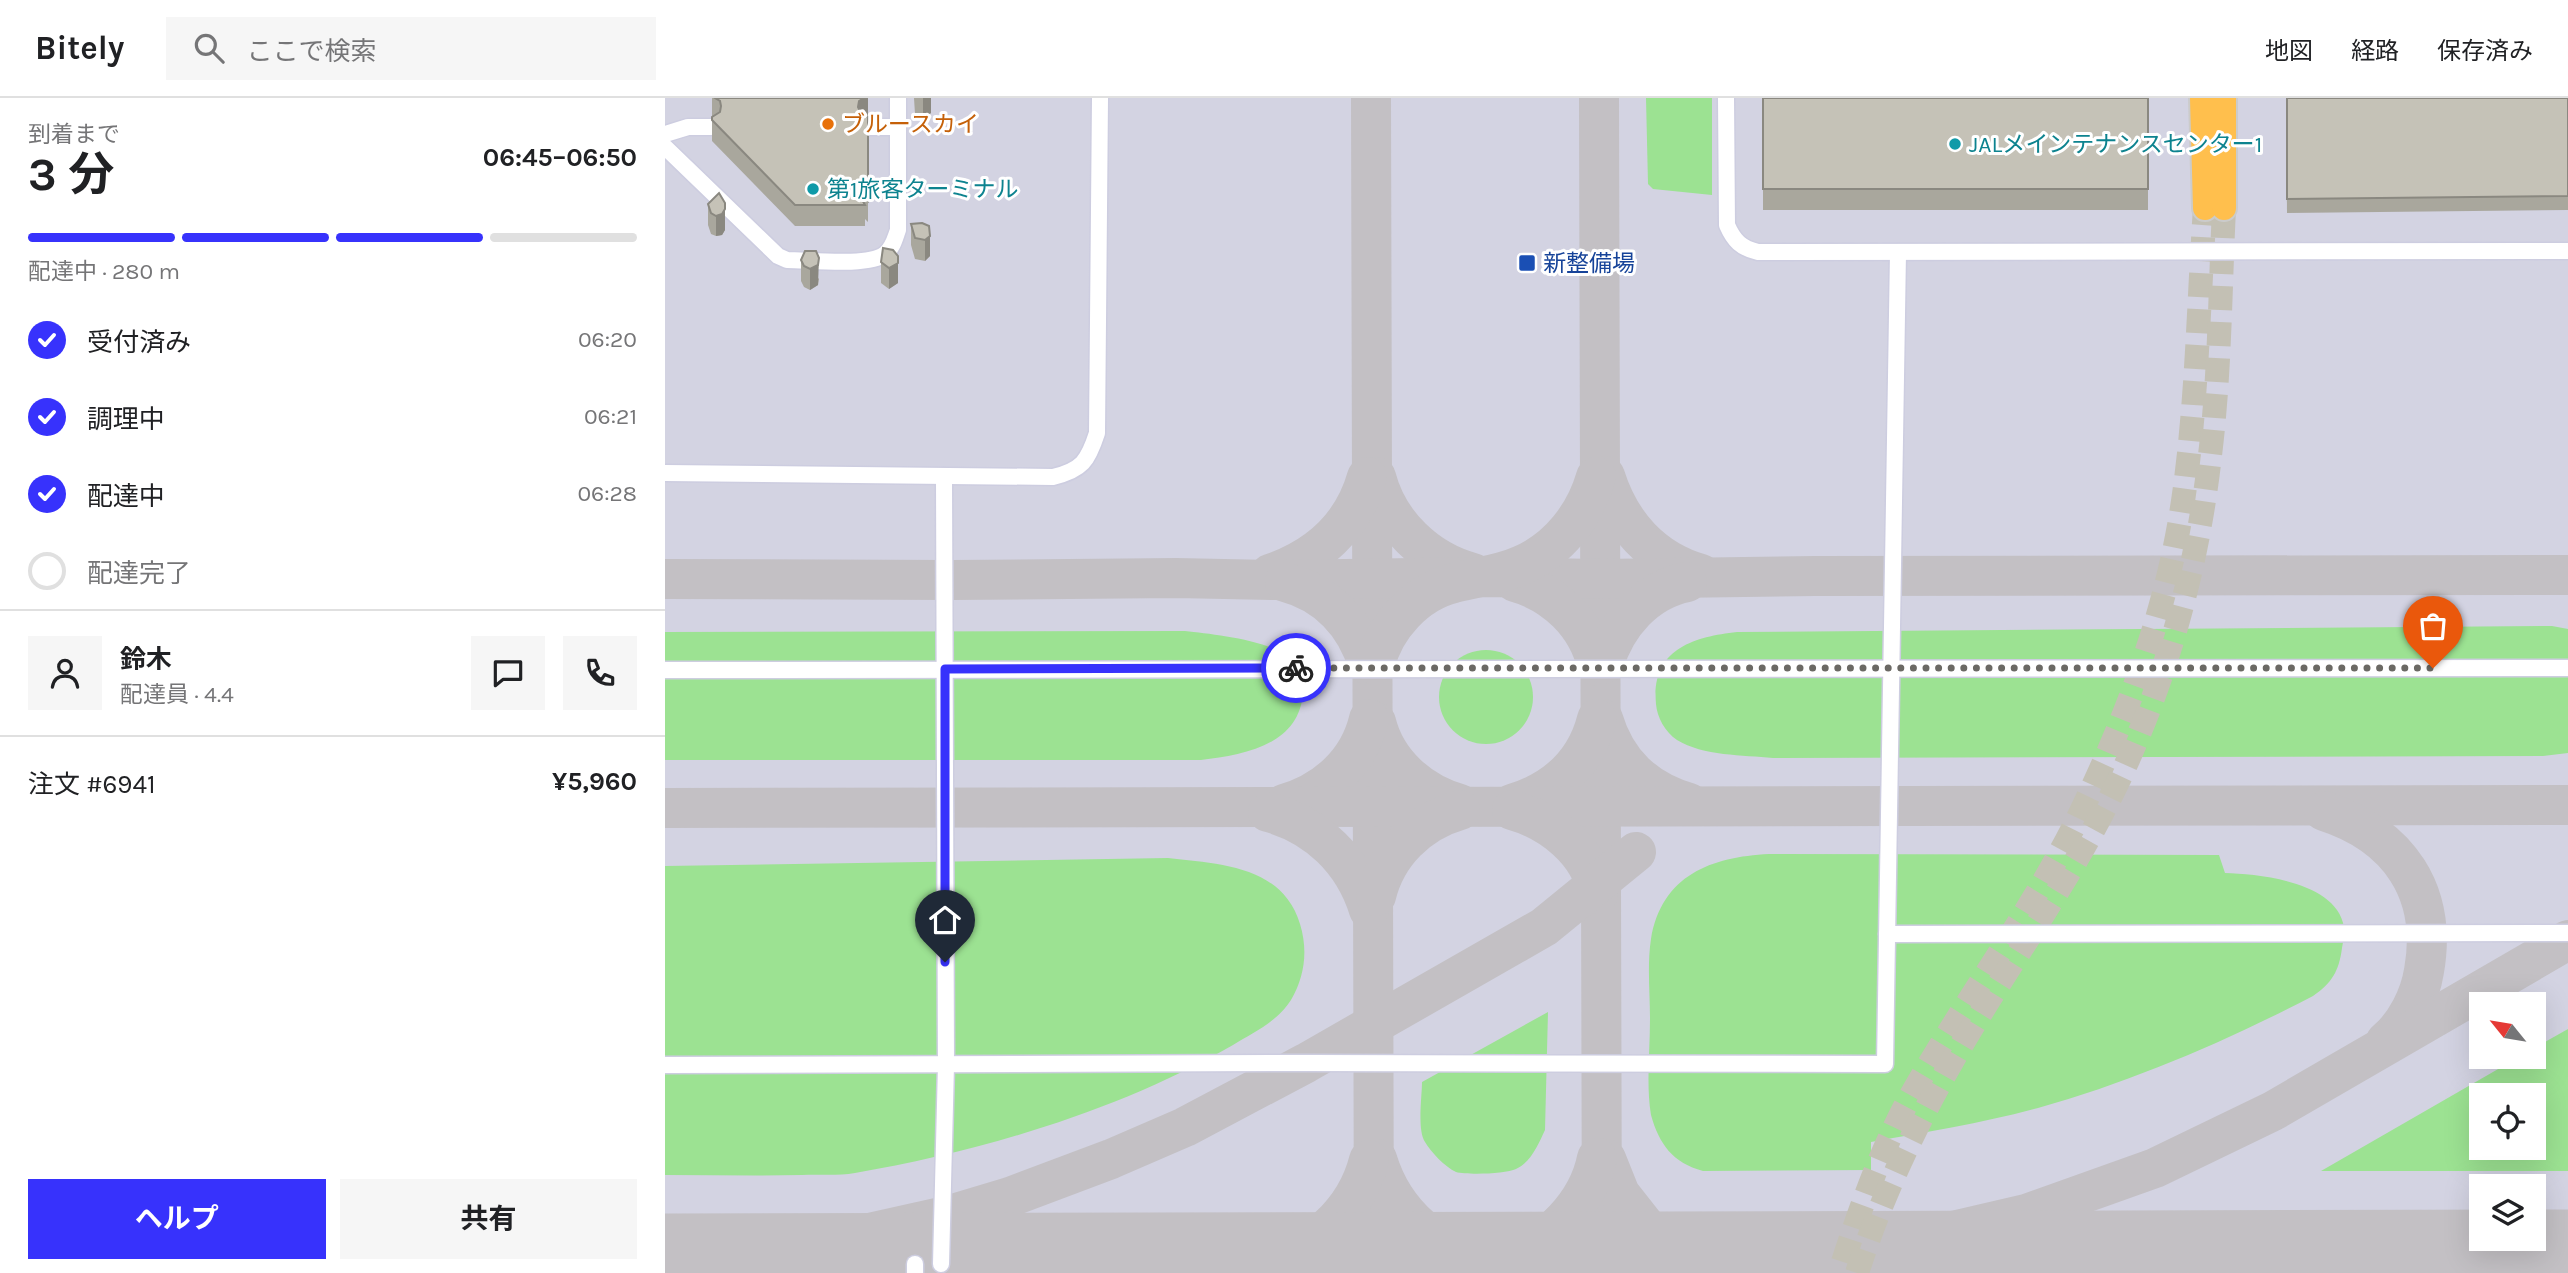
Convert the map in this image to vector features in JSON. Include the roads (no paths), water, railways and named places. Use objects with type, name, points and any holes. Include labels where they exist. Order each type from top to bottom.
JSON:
[{"type":"highway","points":[[2202,98],[2214,208],[2225,149],[2226,98]]},
{"type":"lane","points":[[665,147],[778,256],[787,260],[872,260],[886,254],[898,230],[898,98]]},
{"type":"lane","points":[[665,473],[1052,477],[1078,468],[1087,460],[1097,433],[1100,98]]},
{"type":"lane","points":[[1726,98],[1727,225],[1739,245],[1758,252],[2568,251]]},
{"type":"lane","points":[[665,134],[688,127],[711,127]]},
{"type":"lane","points":[[868,127],[898,127]]},
{"type":"lane","points":[[665,1065],[1885,1064],[1898,253]]},
{"type":"lane","points":[[941,1264],[946,1065],[944,476]]},
{"type":"lane","points":[[665,670],[2568,668]]},
{"type":"lane","points":[[1887,934],[2568,933]]},
{"type":"tunnel","points":[[1843,1262],[1872,1179],[1909,1099],[2014,930],[2074,826],[2109,751],[2139,674],[2164,595],[2181,514],[2194,400],[2205,208]]},
{"type":"tunnel","points":[[1857,1273],[1888,1190],[1926,1110],[1973,1026],[2091,835],[2127,761],[2161,677],[2186,589],[2204,500],[2216,394],[2224,208]]},
{"type":"place","name":"ブルースカイ","points":[[828,124]]},
{"type":"place","name":"JALメインテナンスセンター1","points":[[1955,144]]},
{"type":"place","name":"第1旅客ターミナル","points":[[813,189]]},
{"type":"place","name":"新整備場","points":[[1527,263]]}]
